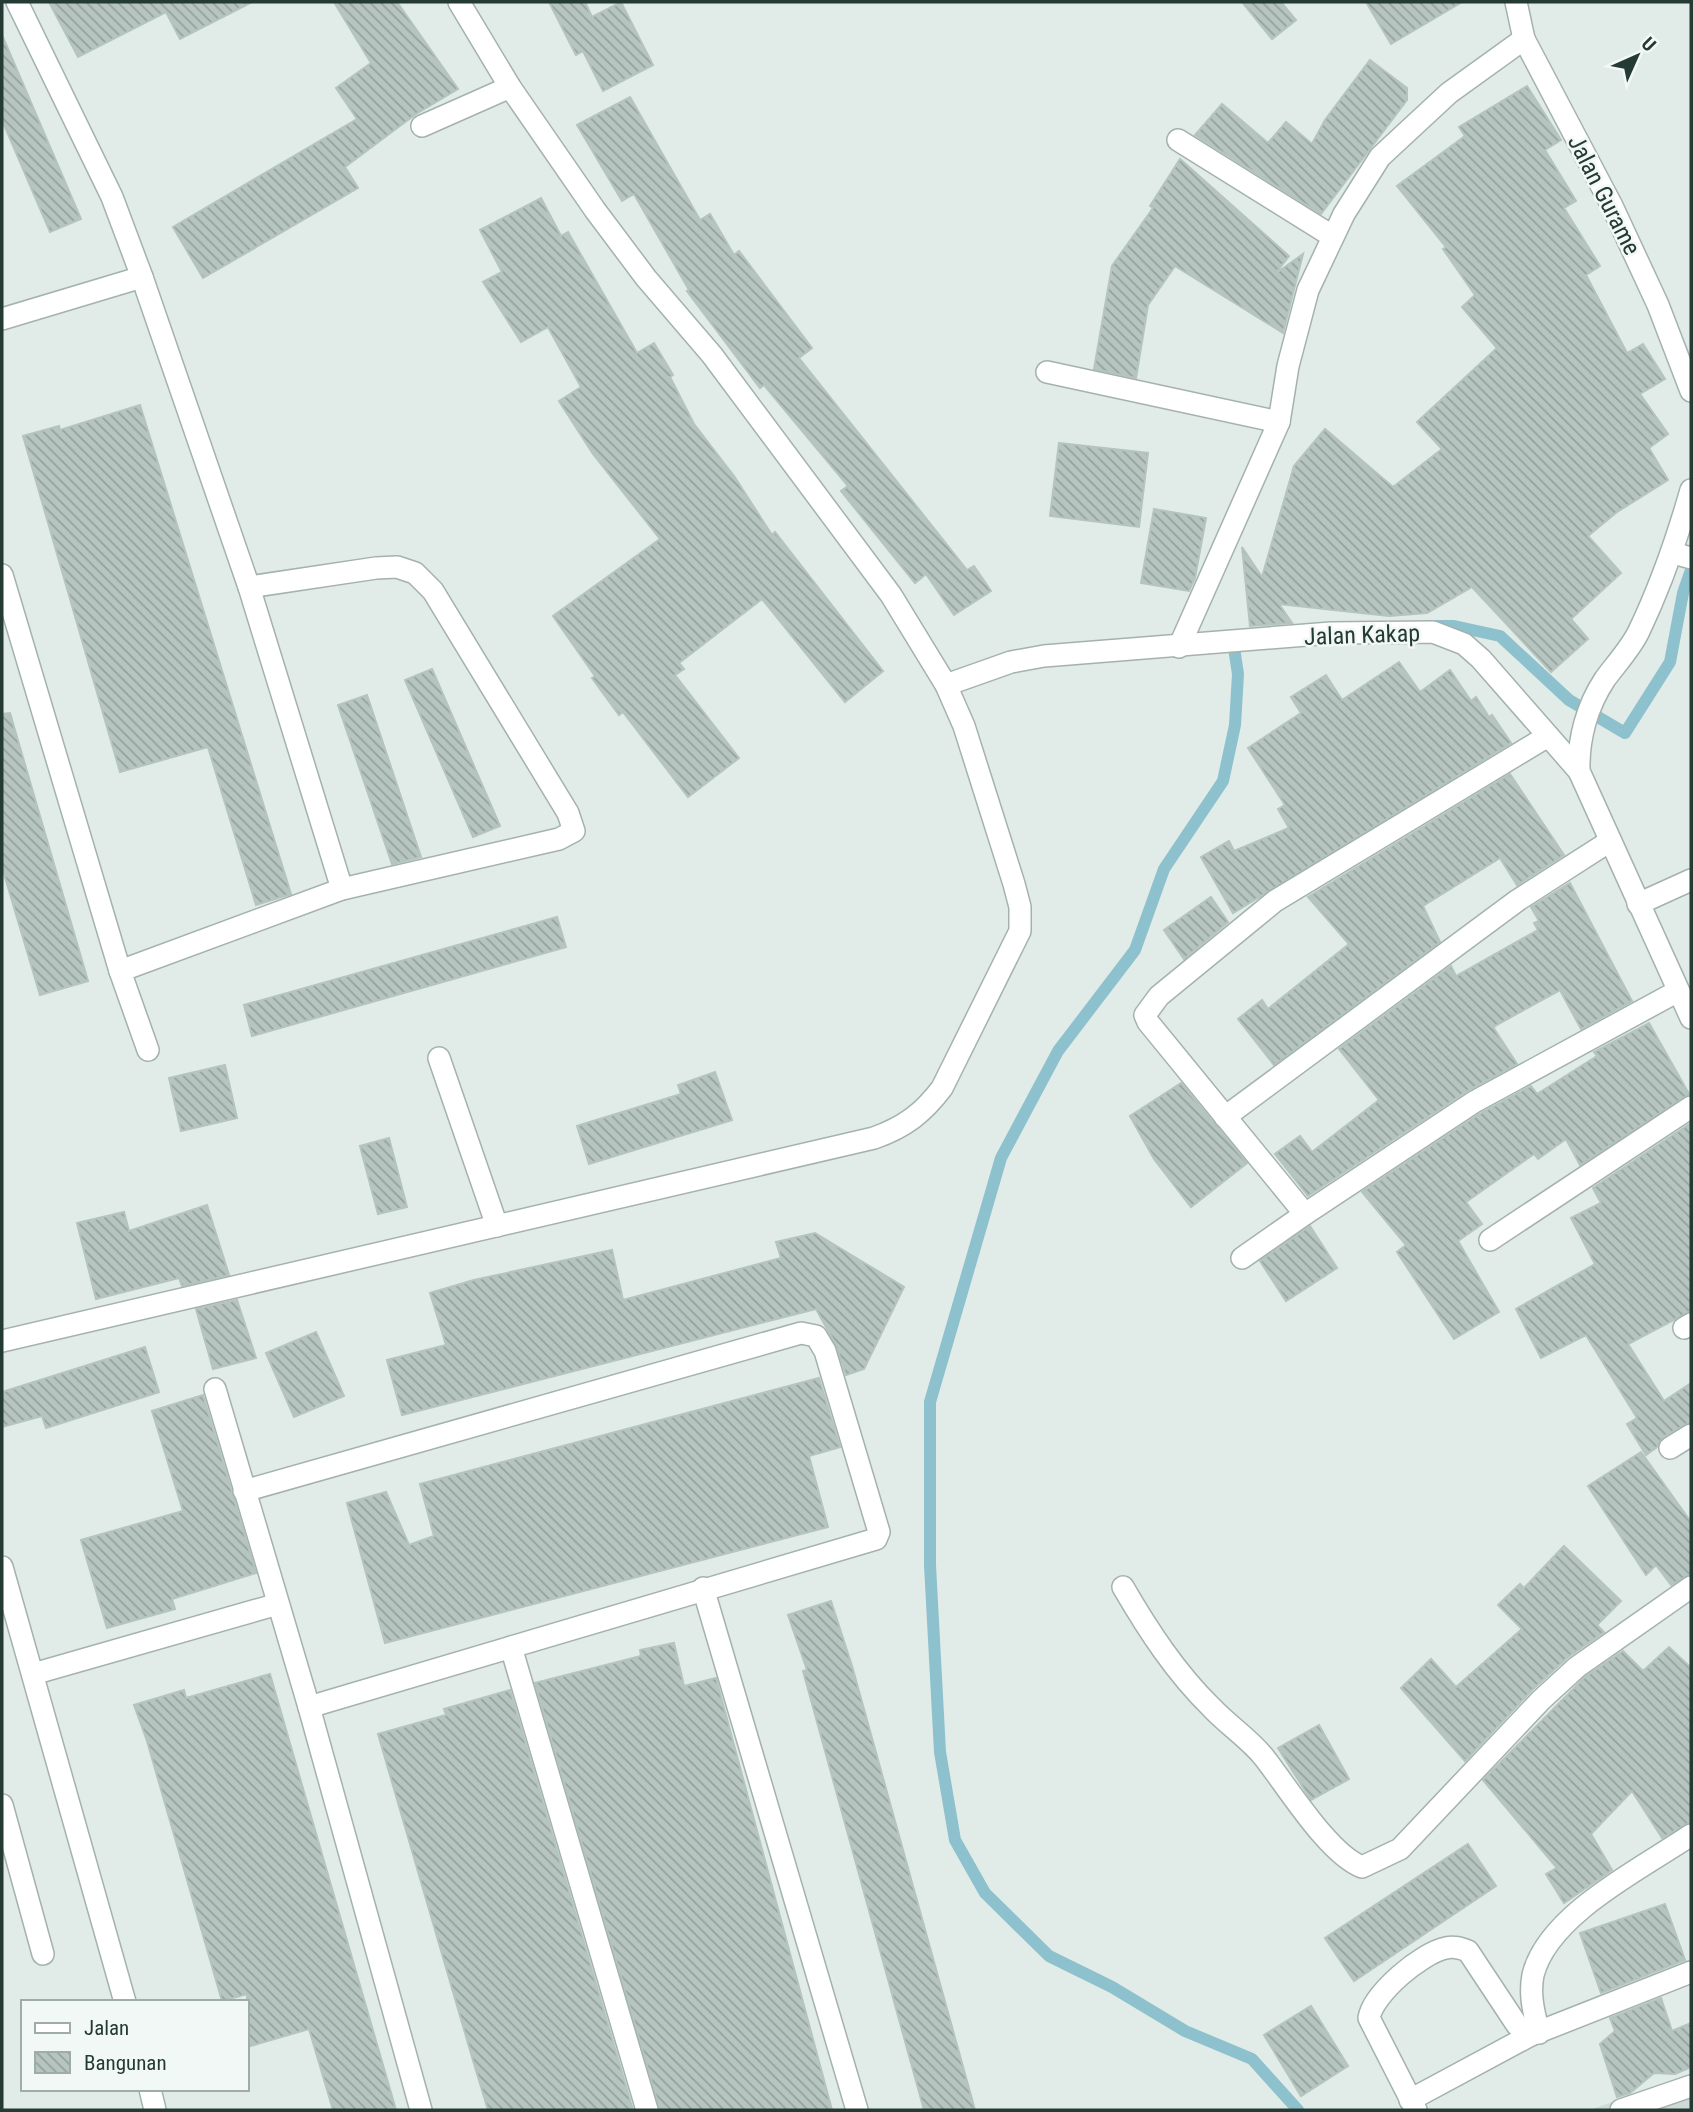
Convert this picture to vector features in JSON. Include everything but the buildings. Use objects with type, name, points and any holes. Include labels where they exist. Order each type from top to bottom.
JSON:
[{"type":"street","points":[[17,2],[112,197],[142,277],[249,587],[342,889]]},
{"type":"street","points":[[2,1342],[874,1138],[899,1129],[925,1111],[943,1088],[1016,941],[1021,920],[1014,884],[964,726],[946,685],[891,595],[860,552],[720,365],[631,258],[510,87],[460,2]]},
{"type":"street","name":"Jalan Gurame","points":[[1516,2],[1524,39],[1612,206],[1658,304],[1691,391]]},
{"type":"street","points":[[1179,647],[1279,422],[1288,366],[1301,315],[1332,236],[1380,157],[1449,93],[1524,39]]},
{"type":"street","points":[[422,126],[510,87]]},
{"type":"street","points":[[1178,140],[1332,236]]},
{"type":"street","points":[[2,319],[142,277]]},
{"type":"street","points":[[1047,372],[1279,422]]},
{"type":"street","points":[[1579,771],[1578,747],[1585,721],[1603,683],[1637,634],[1684,556],[1691,490]]},
{"type":"street","points":[[120,971],[342,889],[559,839],[574,831],[573,825],[447,610],[415,573],[397,567],[376,568],[249,587]]},
{"type":"street","points":[[2,575],[120,971],[148,1050]]},
{"type":"street","name":"Jalan Kakap","points":[[946,685],[1011,662],[1044,656],[1331,633],[1433,632],[1464,644],[1481,659],[1579,771],[1691,1018]]},
{"type":"street","points":[[1305,1214],[1148,1022],[1145,1015],[1148,1009],[1193,966],[1276,901],[1548,736]]},
{"type":"street","points":[[1225,1117],[1518,900],[1610,841]]},
{"type":"street","points":[[1638,904],[1691,880]]},
{"type":"street","points":[[1242,1258],[1474,1102],[1678,991]]},
{"type":"street","points":[[439,1058],[497,1226]]},
{"type":"street","points":[[1490,1240],[1691,1107]]},
{"type":"street","points":[[244,1490],[801,1333],[816,1336],[825,1351],[879,1532],[876,1539],[703,1588],[309,1707]]},
{"type":"street","points":[[215,1389],[309,1707],[421,2110]]},
{"type":"street","points":[[1670,1448],[1691,1435]]},
{"type":"street","points":[[2,1567],[7,1601],[33,1674],[124,2000]]},
{"type":"street","points":[[1123,1587],[1150,1632],[1211,1708],[1261,1754],[1328,1838],[1352,1863],[1362,1867],[1400,1849],[1541,1700],[1577,1667],[1691,1587]]},
{"type":"street","points":[[703,1588],[856,2110]]},
{"type":"street","points":[[33,1674],[278,1604]]},
{"type":"street","points":[[511,1647],[647,2110]]},
{"type":"street","points":[[2,1805],[43,1954]]},
{"type":"street","points":[[1535,2034],[1531,1990],[1534,1973],[1548,1944],[1573,1917],[1599,1896],[1691,1835]]},
{"type":"street","points":[[1535,2034],[1517,2025],[1468,1951],[1444,1948],[1427,1956],[1377,1998],[1370,2014],[1413,2105],[1535,2034],[1691,1972]]},
{"type":"street","points":[[1621,2110],[1691,2085]]},
{"type":"street","points":[[150,2091],[155,2110]]},
{"type":"shaded area","points":[[1691,2074],[1691,2110],[1590,2110]]},
{"type":"waterway","points":[[1430,626],[1454,626],[1500,636],[1569,700],[1625,733],[1670,662],[1683,593],[1691,570]]},
{"type":"waterway","points":[[1232,635],[1238,674],[1235,725],[1223,781],[1164,869],[1135,950],[1058,1051],[1001,1158],[930,1402],[930,1565],[940,1752],[955,1840],[985,1893],[1049,1956],[1112,1987],[1185,2031],[1252,2059],[1298,2110]]}]
